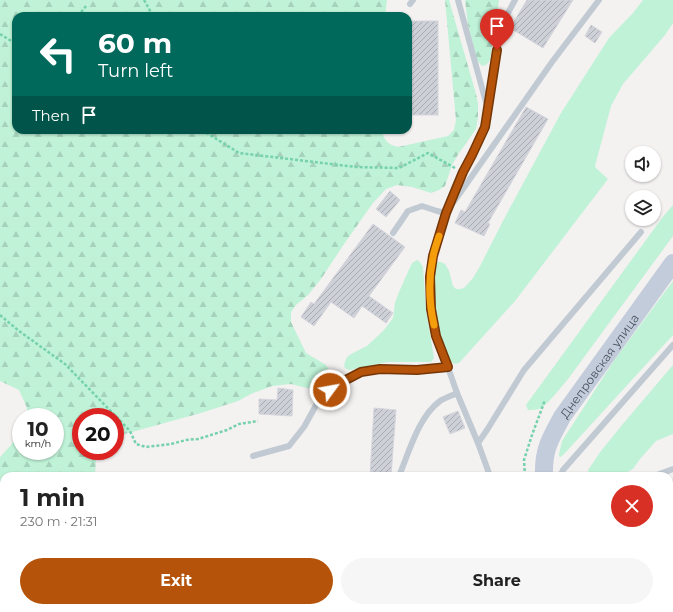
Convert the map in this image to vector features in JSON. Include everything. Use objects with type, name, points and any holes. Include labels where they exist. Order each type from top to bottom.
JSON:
[{"type":"main road","name":"Днепровская улица","points":[[544,472],[549,440],[562,417],[673,262]]},
{"type":"lane","points":[[458,0],[488,107]]},
{"type":"lane","points":[[489,472],[436,336],[431,309],[430,277],[433,256],[446,213],[463,172],[485,127],[499,38],[503,22],[515,0]]},
{"type":"lane","points":[[446,213],[530,94],[599,0]]},
{"type":"lane","points":[[393,233],[408,211],[415,208],[422,206],[446,213]]},
{"type":"lane","points":[[478,443],[524,370],[641,232]]},
{"type":"lane","points":[[562,472],[673,345]]},
{"type":"lane","points":[[253,456],[289,446],[304,427],[320,398],[340,383],[361,372],[380,369],[417,370],[448,367]]},
{"type":"lane","points":[[401,472],[423,420],[440,401],[457,393]]},
{"type":"path","points":[[144,0],[151,12]]},
{"type":"path","points":[[81,12],[86,6]]},
{"type":"path","points":[[0,34],[12,42]]},
{"type":"path","points":[[208,134],[239,153],[356,167],[399,168],[428,153],[463,172]]},
{"type":"path","points":[[0,315],[19,332],[64,364],[130,431],[136,444],[146,447],[198,439],[227,430],[239,424],[258,421]]},
{"type":"path","points":[[525,472],[524,460],[545,400]]},
{"type":"green space","points":[[0,0],[387,0],[386,12],[12,12],[12,134],[383,134],[387,142],[398,147],[448,136],[454,130],[456,120],[445,0],[449,0],[476,94],[478,117],[476,129],[452,165],[445,186],[439,190],[431,193],[412,187],[397,185],[386,189],[373,203],[321,279],[291,312],[291,322],[306,353],[326,365],[333,376],[332,381],[315,390],[291,384],[272,386],[238,401],[124,434],[124,408],[72,408],[72,460],[96,460],[95,472],[0,472],[0,457],[12,444],[12,460],[64,460],[64,408],[27,408],[19,390],[0,381]]},
{"type":"green space","points":[[465,0],[499,0],[490,60],[486,65],[482,66],[477,60],[468,25]]},
{"type":"green space","points":[[643,0],[673,0],[673,23],[665,35],[623,84],[611,106],[595,166],[608,179],[515,301],[459,363],[454,364],[450,361],[435,317],[433,280],[437,262],[445,264],[449,271],[453,286],[456,289],[464,288],[473,278],[561,113],[609,38],[633,13]]},
{"type":"green space","points":[[673,205],[673,236],[559,390],[541,408],[536,410],[528,410],[526,405],[656,226],[661,226],[662,218]]},
{"type":"green space","points":[[417,260],[423,267],[426,310],[434,358],[431,362],[387,362],[350,370],[346,369],[344,366],[347,357],[367,346],[384,330],[393,318],[395,303],[399,292],[412,263]]},
{"type":"green space","points":[[673,281],[673,335],[565,453],[561,457],[559,456],[562,441],[615,359]]},
{"type":"green space","points":[[673,365],[673,434],[656,441],[633,469],[628,472],[588,472],[588,470],[601,451]]},
{"type":"building","points":[[527,0],[573,0],[543,48],[510,28]]},
{"type":"building","points":[[412,21],[438,21],[438,115],[412,115]]},
{"type":"building","points":[[591,25],[602,32],[595,43],[585,36]]},
{"type":"building","points":[[526,107],[548,119],[488,223],[490,224],[484,236],[455,223],[461,210],[465,212]]},
{"type":"building","points":[[390,191],[400,200],[386,217],[376,209]]},
{"type":"building","points":[[373,224],[405,247],[369,296],[393,313],[386,323],[362,306],[354,318],[331,302],[314,326],[301,317],[311,302],[314,304]]},
{"type":"building","points":[[278,388],[293,390],[292,416],[259,414],[259,399],[277,400]]},
{"type":"building","points":[[374,408],[396,410],[391,472],[370,472]]},
{"type":"building","points":[[458,411],[465,428],[450,434],[443,417]]},
{"type":"slow traffic","points":[[434,325],[431,309],[430,277],[433,256],[439,236]]},
{"type":"route","points":[[330,390],[361,372],[380,369],[417,370],[448,367],[436,336],[431,309],[430,277],[433,256],[446,213],[463,172],[485,127],[497,50]]}]
